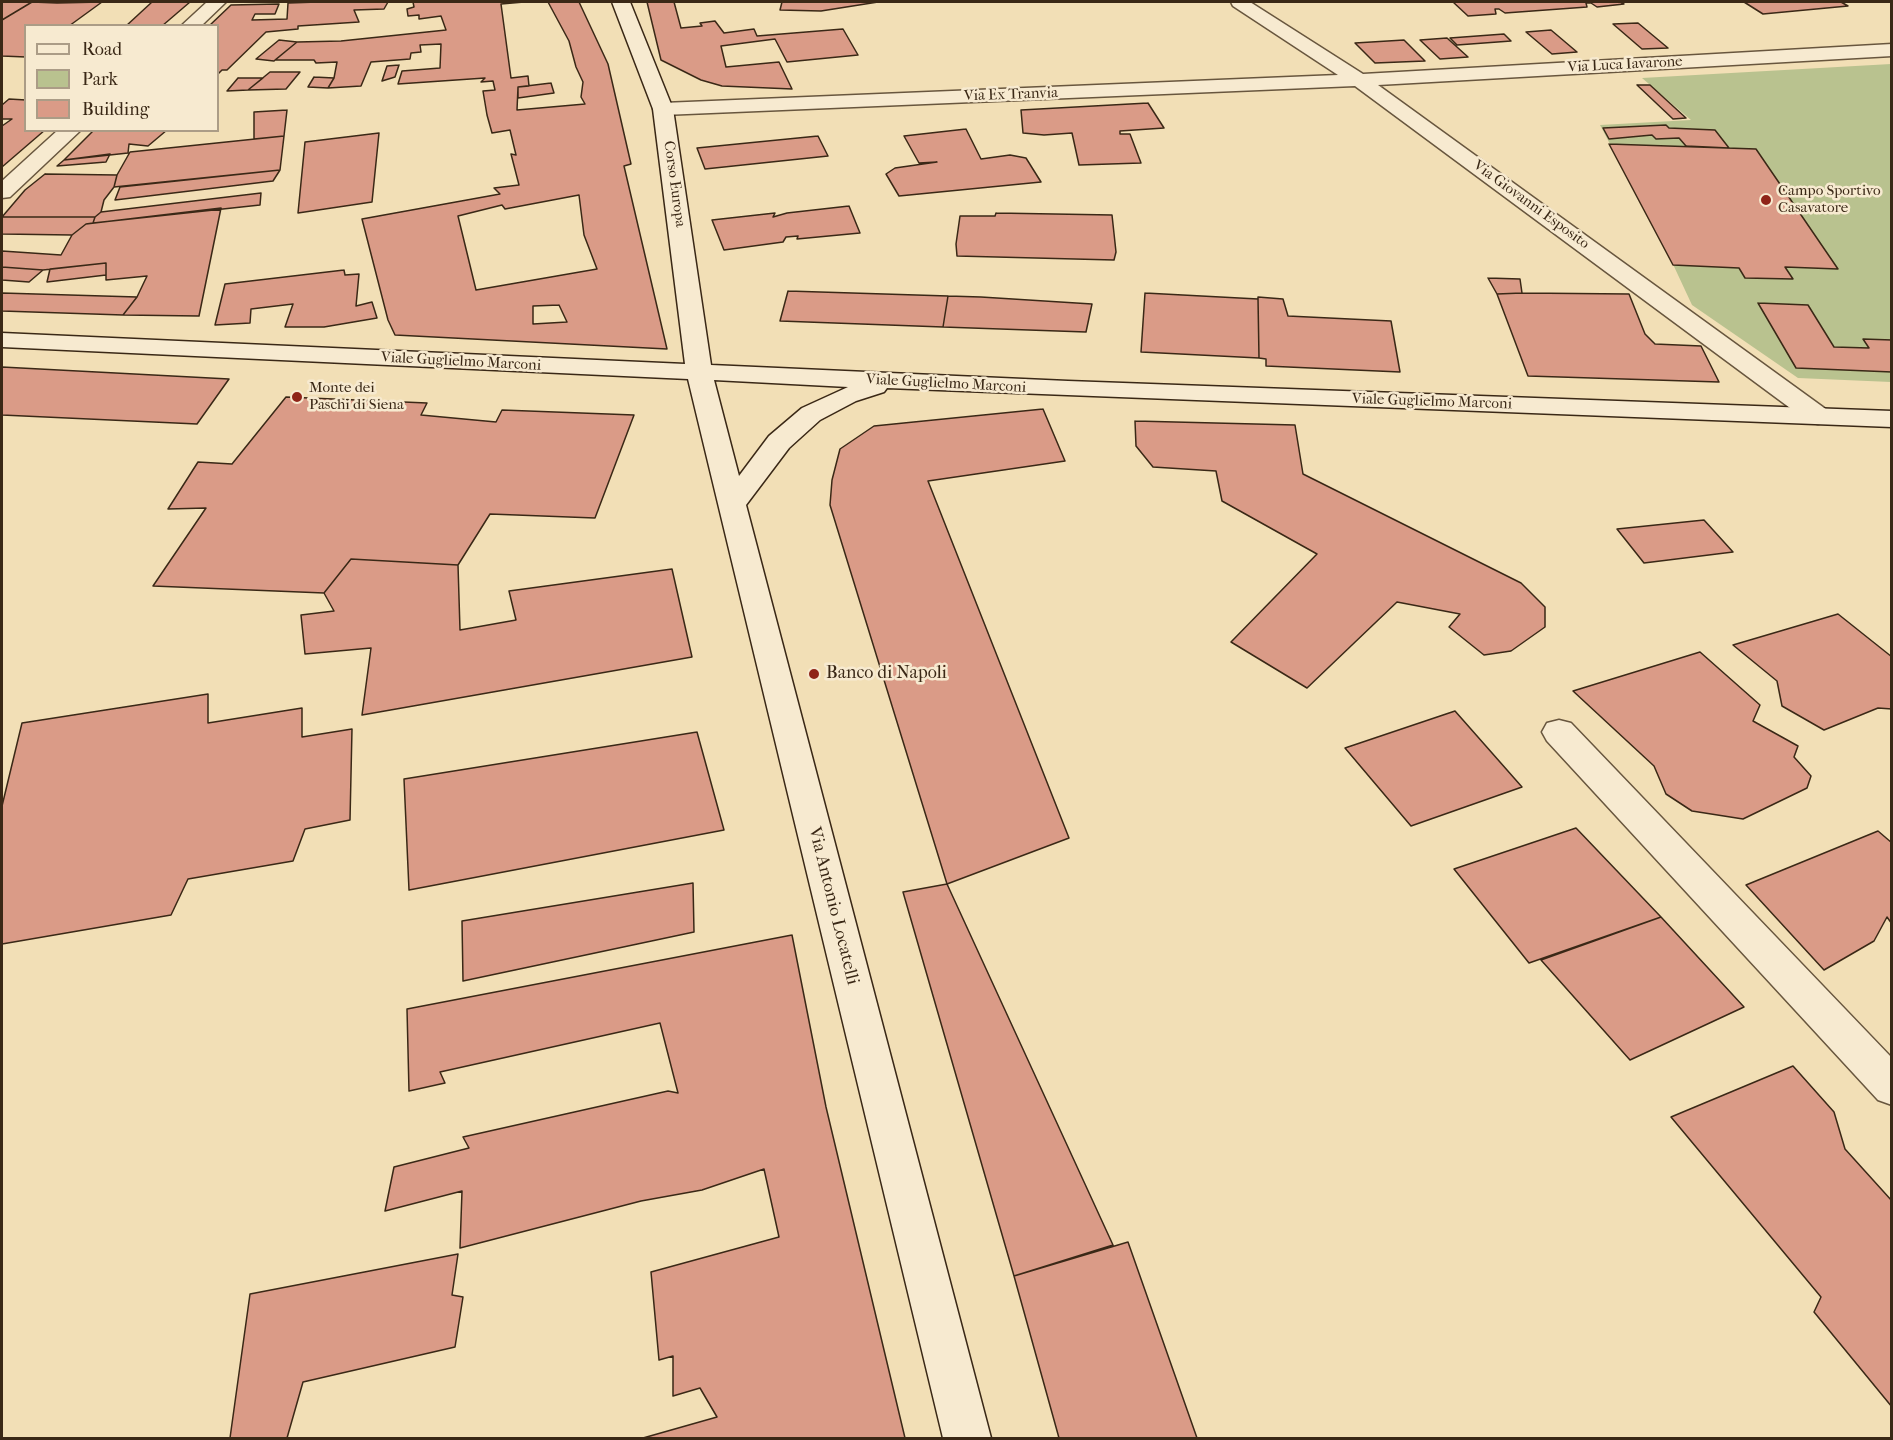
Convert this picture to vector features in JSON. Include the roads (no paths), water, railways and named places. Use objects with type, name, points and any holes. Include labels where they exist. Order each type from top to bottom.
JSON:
[{"type":"street","points":[[192,24],[217,2]]},
{"type":"street","name":"Corso Europa","points":[[621,2],[663,110],[699,374]]},
{"type":"street","name":"Via Giovanni Esposito","points":[[1239,2],[1359,80],[1818,416]]},
{"type":"street","name":"Via Luca Iavarone","points":[[1359,80],[1892,50]]},
{"type":"street","name":"Via Ex Tranvia","points":[[663,110],[1359,80]]},
{"type":"street","points":[[2,192],[69,132]]},
{"type":"street","name":"Viale Guglielmo Marconi","points":[[2,340],[699,374],[1892,419]]},
{"type":"street","name":"Via Antonio Locatelli","points":[[699,374],[967,1438]]},
{"type":"street","points":[[732,505],[779,442],[812,414],[847,395],[894,382]]},
{"type":"street","points":[[1559,732],[1892,1087]]},
{"type":"place","name":"Campo Sportivo Casavatore","points":[[1766,200]]},
{"type":"place","name":"Monte dei Paschi di Siena","points":[[297,397]]},
{"type":"place","name":"Banco di Napoli","points":[[814,674]]}]
